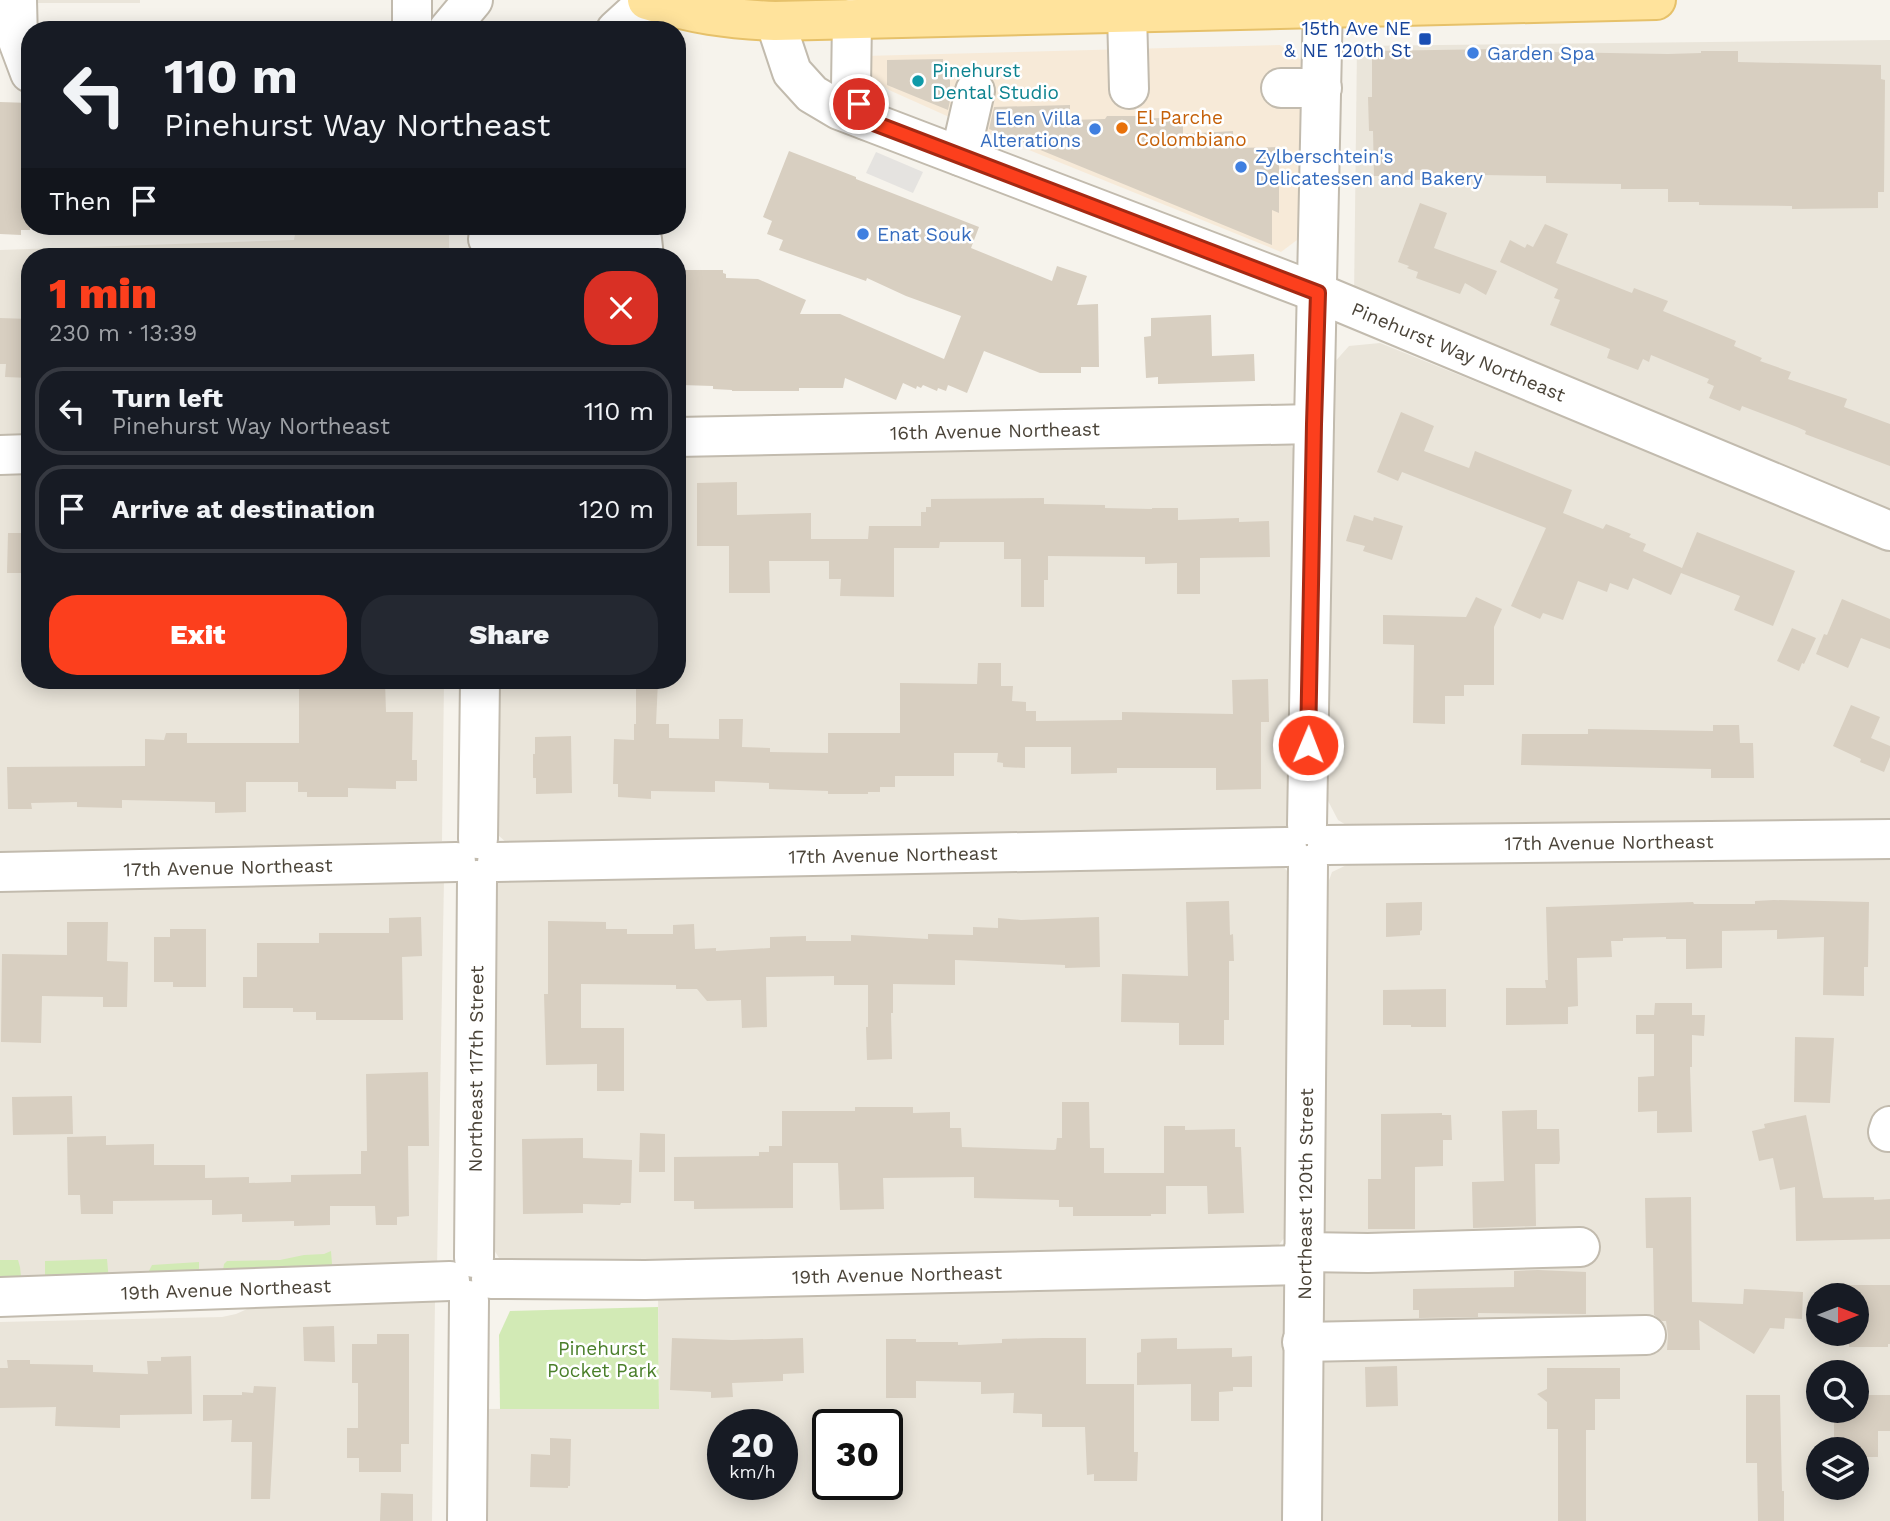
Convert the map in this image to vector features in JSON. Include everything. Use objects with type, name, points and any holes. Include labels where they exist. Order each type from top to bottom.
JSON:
[{"type":"main road","points":[[648,0],[693,13],[736,20],[775,21],[852,19],[1001,8],[1127,13],[1323,4],[1656,0]]},
{"type":"street","points":[[17,0],[19,49]]},
{"type":"street","points":[[412,0],[412,21]]},
{"type":"street","points":[[455,21],[472,0]]},
{"type":"street","points":[[626,21],[648,0]]},
{"type":"street","name":"Northeast 120th Street","points":[[1302,1521],[1307,845],[1323,4]]},
{"type":"street","points":[[1127,13],[1129,89]]},
{"type":"street","points":[[852,19],[851,88],[866,120]]},
{"type":"street","name":"Pinehurst Way Northeast","points":[[775,21],[792,72],[812,93],[839,110],[1318,293],[1890,531]]},
{"type":"street","points":[[1281,88],[1322,88]]},
{"type":"street","points":[[960,156],[975,91]]},
{"type":"street","points":[[488,241],[642,239],[643,248]]},
{"type":"street","name":"16th Avenue Northeast","points":[[686,437],[1314,424]]},
{"type":"street","points":[[0,455],[21,454]]},
{"type":"street","name":"Northeast 117th Street","points":[[467,1521],[480,689]]},
{"type":"street","name":"17th Avenue Northeast","points":[[0,872],[1307,845],[1890,839]]},
{"type":"street","name":"19th Avenue Northeast","points":[[0,1297],[471,1280],[645,1280],[1580,1247]]},
{"type":"street","points":[[1303,1342],[1646,1335]]},
{"type":"shaded area","points":[[0,0],[140,0],[140,3],[0,3]]},
{"type":"shaded area","points":[[1890,40],[1890,520],[1354,298],[1357,46]]},
{"type":"shaded area","points":[[1280,45],[1301,60],[1301,237],[1281,252],[967,125],[889,90],[865,72],[864,56]]},
{"type":"shaded area","points":[[876,152],[923,172],[913,193],[866,173]]},
{"type":"shaded area","points":[[295,235],[449,235],[449,248],[59,248],[294,240]]},
{"type":"shaded area","points":[[21,249],[21,440],[0,440],[0,250]]},
{"type":"shaded area","points":[[1380,343],[1890,549],[1890,823],[1356,831],[1338,820],[1326,797],[1332,365],[1349,346]]},
{"type":"shaded area","points":[[1282,439],[1291,445],[1299,460],[1295,812],[1288,827],[1278,832],[509,845],[497,834],[495,689],[686,689],[686,452]]},
{"type":"shaded area","points":[[21,468],[21,689],[444,689],[442,841],[0,853],[0,469]]},
{"type":"shaded area","points":[[1890,850],[1890,1521],[1318,1521],[1323,897],[1332,872],[1351,863]]},
{"type":"shaded area","points":[[1278,861],[1288,872],[1296,900],[1291,1229],[1278,1246],[1242,1252],[518,1266],[499,1258],[488,1240],[494,884],[518,876]]},
{"type":"shaded area","points":[[444,879],[437,1267],[0,1279],[0,886]]},
{"type":"shaded area","points":[[1278,1282],[1289,1292],[1290,1521],[482,1521],[485,1409],[659,1408],[658,1289]]},
{"type":"shaded area","points":[[435,1301],[432,1521],[0,1521],[0,1322],[222,1317],[254,1306]]},
{"type":"green space","points":[[331,1251],[332,1264],[328,1271],[222,1277],[227,1261],[280,1260]]},
{"type":"green space","points":[[107,1259],[109,1282],[45,1285],[45,1261]]},
{"type":"green space","points":[[0,1260],[18,1260],[22,1286],[0,1286]]},
{"type":"green space","points":[[199,1262],[199,1278],[150,1276],[152,1265]]},
{"type":"green space","name":"Pinehurst Pocket Park","points":[[658,1307],[659,1409],[500,1409],[499,1335],[510,1311]]},
{"type":"building","points":[[1497,49],[1497,59],[1548,60],[1550,52],[1668,54],[1738,51],[1738,62],[1881,65],[1881,79],[1885,80],[1884,192],[1878,192],[1878,208],[1792,209],[1792,206],[1699,205],[1699,202],[1668,202],[1668,189],[1621,189],[1621,184],[1546,183],[1546,176],[1483,175],[1483,179],[1392,180],[1392,176],[1374,176],[1373,131],[1369,131],[1368,97],[1372,97],[1372,51]]},
{"type":"building","name":"Pinehurst Dental Studio","points":[[943,59],[943,78],[950,78],[948,110],[887,85],[887,60]]},
{"type":"building","points":[[0,102],[21,103],[21,235],[0,234]]},
{"type":"building","points":[[1070,105],[1070,120],[1105,119],[1107,116],[1138,116],[1136,119],[1183,117],[1183,134],[1233,131],[1234,148],[1279,147],[1279,213],[1272,210],[1272,245],[989,129],[994,107]]},
{"type":"building","points":[[789,151],[979,227],[971,248],[1052,281],[1057,266],[1087,276],[1077,305],[1098,304],[1099,367],[1081,367],[1081,373],[1040,373],[984,351],[967,393],[948,385],[946,391],[938,388],[937,391],[923,385],[921,388],[917,386],[916,389],[903,383],[896,400],[845,378],[843,388],[799,388],[799,391],[732,391],[713,389],[713,386],[686,385],[686,270],[723,270],[726,278],[758,279],[806,300],[800,314],[840,314],[944,359],[961,316],[867,278],[866,281],[779,250],[783,240],[767,234],[772,221],[763,217]]},
{"type":"building","points":[[1420,203],[1447,213],[1434,248],[1497,271],[1486,295],[1465,283],[1460,294],[1416,278],[1418,272],[1398,262]]},
{"type":"building","points":[[1545,224],[1568,234],[1556,263],[1632,293],[1634,288],[1668,301],[1663,311],[1736,341],[1734,346],[1762,358],[1760,361],[1791,372],[1788,379],[1847,399],[1844,407],[1890,424],[1890,466],[1805,434],[1806,431],[1797,427],[1742,406],[1740,411],[1709,398],[1714,386],[1707,383],[1709,379],[1651,355],[1649,362],[1643,359],[1638,370],[1607,358],[1610,349],[1550,325],[1560,300],[1554,298],[1558,289],[1500,262],[1510,240],[1525,248],[1527,244],[1533,247]]},
{"type":"building","points":[[1211,315],[1212,356],[1254,354],[1255,381],[1158,384],[1158,377],[1146,378],[1144,337],[1151,336],[1151,318]]},
{"type":"building","points":[[0,318],[21,319],[21,378],[5,377],[6,364],[0,364]]},
{"type":"building","points":[[1401,412],[1434,426],[1424,451],[1469,468],[1475,451],[1572,490],[1563,513],[1603,529],[1606,524],[1631,534],[1629,537],[1646,544],[1643,551],[1682,568],[1697,532],[1795,571],[1773,626],[1734,610],[1740,596],[1681,573],[1671,595],[1633,578],[1628,590],[1610,583],[1607,592],[1578,581],[1563,620],[1543,613],[1540,619],[1511,606],[1546,528],[1402,472],[1398,481],[1377,472]]},
{"type":"building","points":[[737,482],[737,515],[811,513],[811,539],[868,539],[869,526],[921,526],[921,512],[926,512],[926,507],[931,507],[931,499],[1044,498],[1044,504],[1105,505],[1105,508],[1178,508],[1178,520],[1239,518],[1239,522],[1269,521],[1270,557],[1200,558],[1200,594],[1177,594],[1177,563],[1145,564],[1145,557],[1048,556],[1048,580],[1044,580],[1044,607],[1021,607],[1021,559],[1004,559],[1004,542],[940,542],[939,548],[894,548],[894,597],[840,596],[841,579],[829,579],[829,561],[769,561],[770,593],[729,593],[729,546],[697,546],[697,483]]},
{"type":"building","points":[[1354,515],[1373,521],[1374,517],[1403,526],[1392,560],[1363,551],[1365,546],[1346,541]]},
{"type":"building","points":[[8,533],[21,533],[21,573],[7,573]]},
{"type":"building","points":[[1476,597],[1502,609],[1494,627],[1494,685],[1464,685],[1464,696],[1445,696],[1445,724],[1413,723],[1414,645],[1383,644],[1383,615],[1466,617]]},
{"type":"building","points":[[1842,599],[1890,619],[1890,649],[1861,638],[1848,668],[1816,654]]},
{"type":"building","points":[[1792,628],[1816,638],[1799,671],[1777,661]]},
{"type":"building","points":[[978,663],[1001,663],[1001,686],[1013,686],[1012,701],[1026,702],[1026,711],[1036,711],[1036,721],[1122,720],[1122,712],[1233,714],[1232,680],[1268,679],[1269,722],[1261,722],[1261,789],[1216,790],[1216,768],[1117,768],[1117,773],[1071,774],[1071,747],[1025,747],[1025,768],[1003,767],[1003,763],[997,762],[998,753],[954,753],[954,776],[895,776],[895,787],[880,787],[880,792],[868,794],[769,789],[769,783],[715,781],[715,792],[651,791],[651,799],[618,797],[618,784],[613,784],[614,739],[634,740],[636,689],[658,689],[656,724],[669,724],[669,738],[719,739],[719,719],[743,719],[742,747],[770,748],[770,752],[828,753],[828,733],[900,733],[900,683],[977,684]]},
{"type":"building","points":[[299,689],[385,689],[386,712],[413,712],[412,760],[417,760],[417,781],[396,781],[396,789],[348,788],[348,797],[307,797],[307,792],[298,792],[298,782],[246,782],[246,812],[215,813],[215,802],[122,800],[122,808],[77,807],[77,802],[31,803],[32,809],[8,809],[7,767],[145,766],[145,739],[164,740],[166,733],[187,733],[187,743],[299,743]]},
{"type":"building","points":[[1851,705],[1880,717],[1871,738],[1890,746],[1890,757],[1884,772],[1833,746]]},
{"type":"building","points":[[1713,725],[1739,725],[1740,743],[1753,743],[1754,778],[1711,778],[1711,769],[1521,765],[1522,734],[1588,734],[1588,729],[1713,731]]},
{"type":"building","points":[[571,736],[572,793],[536,794],[536,778],[533,778],[535,737]]},
{"type":"building","points":[[1229,901],[1234,961],[1229,961],[1229,1020],[1224,1020],[1224,1045],[1179,1045],[1179,1023],[1121,1022],[1122,974],[1188,976],[1186,902]]},
{"type":"building","points":[[1755,901],[1869,902],[1868,967],[1864,967],[1864,996],[1823,995],[1824,937],[1777,939],[1777,930],[1722,931],[1722,968],[1686,969],[1686,939],[1623,938],[1623,941],[1611,941],[1612,957],[1577,958],[1578,1006],[1568,1007],[1568,1024],[1506,1025],[1506,988],[1546,988],[1546,907],[1693,902],[1755,904]]},
{"type":"building","points":[[1422,902],[1420,935],[1386,937],[1386,903]]},
{"type":"building","points":[[421,917],[422,956],[402,957],[403,1020],[316,1020],[316,1012],[293,1012],[293,1008],[243,1008],[243,977],[257,977],[257,943],[319,943],[319,933],[389,933],[389,918]]},
{"type":"building","points":[[1099,917],[1100,967],[1065,968],[1065,965],[955,960],[955,985],[893,984],[892,1059],[867,1060],[868,985],[834,985],[834,976],[766,977],[767,1027],[742,1028],[741,1000],[707,1001],[697,989],[676,989],[676,985],[581,984],[581,1028],[624,1028],[624,1091],[597,1091],[597,1064],[546,1065],[544,994],[548,994],[548,921],[606,922],[606,929],[627,929],[627,934],[673,934],[673,925],[694,924],[695,949],[716,948],[716,951],[770,948],[770,937],[806,936],[806,941],[851,941],[851,935],[928,939],[928,934],[973,935],[973,927],[998,928],[998,918],[1021,920]]},
{"type":"building","points":[[67,922],[108,922],[107,961],[128,962],[127,1007],[103,1007],[103,997],[42,996],[41,1043],[1,1042],[2,954],[67,955]]},
{"type":"building","points":[[170,929],[206,929],[206,987],[173,987],[173,982],[154,982],[154,937],[170,937]]},
{"type":"building","points":[[1446,989],[1446,1027],[1383,1025],[1383,990]]},
{"type":"building","points":[[1655,1003],[1692,1003],[1692,1015],[1705,1015],[1704,1036],[1692,1035],[1692,1132],[1657,1133],[1657,1111],[1638,1112],[1638,1077],[1654,1076],[1654,1034],[1636,1034],[1636,1015],[1654,1015]]},
{"type":"building","points":[[1795,1037],[1834,1038],[1830,1103],[1794,1102]]},
{"type":"building","points":[[428,1072],[429,1146],[408,1146],[409,1216],[397,1217],[397,1225],[376,1225],[375,1206],[330,1206],[330,1225],[294,1226],[294,1221],[242,1222],[242,1214],[212,1215],[212,1200],[113,1201],[113,1214],[81,1214],[80,1195],[68,1195],[67,1137],[106,1136],[106,1145],[154,1144],[154,1165],[205,1165],[205,1178],[249,1177],[249,1183],[291,1182],[291,1175],[361,1174],[361,1151],[367,1151],[366,1074]]},
{"type":"building","points":[[72,1096],[73,1134],[13,1135],[12,1097]]},
{"type":"building","points":[[1062,1102],[1089,1102],[1090,1148],[1104,1148],[1104,1173],[1164,1173],[1164,1126],[1185,1126],[1185,1130],[1235,1129],[1235,1147],[1241,1147],[1244,1213],[1208,1214],[1207,1186],[1166,1186],[1166,1214],[1073,1216],[1073,1207],[1059,1207],[1059,1200],[974,1198],[974,1177],[883,1178],[884,1209],[840,1210],[838,1163],[793,1163],[793,1208],[694,1209],[694,1201],[674,1201],[674,1157],[759,1156],[759,1152],[769,1152],[769,1146],[782,1146],[782,1111],[855,1111],[855,1107],[913,1107],[913,1113],[950,1112],[950,1128],[961,1128],[962,1147],[1054,1150],[1057,1138],[1062,1138]]},
{"type":"building","points":[[1537,1110],[1537,1129],[1559,1129],[1560,1160],[1559,1164],[1535,1164],[1536,1226],[1473,1228],[1472,1182],[1504,1181],[1502,1111]]},
{"type":"building","points":[[1381,1114],[1451,1115],[1452,1140],[1443,1140],[1443,1166],[1415,1167],[1415,1229],[1368,1229],[1368,1179],[1381,1179]]},
{"type":"building","points":[[1806,1115],[1823,1198],[1890,1199],[1890,1239],[1796,1241],[1795,1187],[1780,1190],[1773,1158],[1759,1161],[1752,1131],[1765,1128],[1764,1124]]},
{"type":"building","points":[[640,1133],[665,1134],[665,1172],[639,1172]]},
{"type":"building","points":[[583,1138],[583,1158],[632,1160],[631,1203],[583,1204],[583,1213],[523,1214],[522,1139]]},
{"type":"building","points":[[1691,1197],[1692,1302],[1743,1304],[1744,1289],[1803,1292],[1802,1319],[1785,1318],[1784,1329],[1770,1328],[1754,1354],[1699,1320],[1700,1350],[1667,1350],[1666,1321],[1654,1315],[1653,1248],[1646,1248],[1645,1198]]},
{"type":"building","points":[[1514,1271],[1586,1272],[1586,1314],[1478,1313],[1478,1317],[1419,1318],[1419,1310],[1413,1310],[1413,1289],[1514,1287]]},
{"type":"building","points":[[1869,1285],[1890,1285],[1890,1344],[1888,1347],[1849,1347],[1869,1346]]},
{"type":"building","points":[[334,1326],[335,1362],[304,1361],[303,1327]]},
{"type":"building","points":[[377,1334],[409,1334],[409,1444],[401,1444],[401,1472],[359,1472],[359,1458],[347,1458],[347,1428],[358,1428],[358,1383],[352,1383],[352,1344],[377,1344]]},
{"type":"building","points":[[672,1338],[803,1338],[804,1373],[783,1374],[783,1381],[732,1383],[733,1397],[711,1398],[711,1392],[670,1390]]},
{"type":"building","points":[[1086,1338],[1086,1384],[1134,1384],[1134,1452],[1138,1452],[1137,1481],[1094,1481],[1094,1474],[1087,1475],[1085,1427],[1042,1427],[1042,1414],[1013,1413],[1014,1393],[981,1394],[981,1382],[916,1381],[916,1398],[886,1398],[886,1339],[958,1342],[958,1345],[1002,1343],[1002,1339]]},
{"type":"building","points":[[1177,1338],[1177,1349],[1232,1348],[1232,1357],[1252,1356],[1252,1387],[1233,1387],[1233,1391],[1219,1392],[1219,1421],[1191,1421],[1191,1384],[1137,1385],[1137,1353],[1141,1352],[1141,1339]]},
{"type":"building","points":[[191,1356],[192,1414],[120,1415],[120,1428],[55,1426],[56,1407],[0,1408],[0,1368],[8,1368],[7,1360],[30,1360],[30,1364],[93,1365],[93,1372],[148,1374],[147,1361],[161,1361],[161,1357]]},
{"type":"building","points":[[1397,1366],[1398,1406],[1366,1407],[1365,1367]]},
{"type":"building","points":[[1547,1368],[1620,1368],[1620,1399],[1595,1399],[1595,1430],[1586,1430],[1586,1521],[1558,1521],[1558,1429],[1547,1429],[1547,1402],[1537,1394],[1547,1389]]},
{"type":"building","points":[[254,1386],[276,1387],[270,1499],[251,1499],[252,1442],[231,1442],[232,1420],[203,1421],[203,1395],[242,1395],[242,1392],[253,1393]]},
{"type":"building","points":[[1746,1395],[1780,1395],[1784,1521],[1758,1521],[1757,1463],[1746,1463]]},
{"type":"building","points":[[1869,1395],[1890,1395],[1890,1431],[1878,1431],[1878,1457],[1869,1457],[1869,1437],[1834,1437],[1834,1423],[1869,1423]]},
{"type":"building","points":[[550,1438],[571,1439],[568,1488],[530,1487],[531,1454],[550,1455]]},
{"type":"building","points":[[381,1493],[413,1494],[413,1521],[380,1521]]},
{"type":"place","name":"15th Ave NE & NE 120th St","points":[[1425,39]]},
{"type":"place","name":"Garden Spa","points":[[1473,53]]},
{"type":"place","name":"Pinehurst Dental Studio","points":[[918,81]]},
{"type":"place","name":"El Parche Colombiano","points":[[1122,128]]},
{"type":"place","name":"Elen Villa Alterations","points":[[1095,129]]},
{"type":"place","name":"Zylberschtein's Delicatessen and Bakery","points":[[1241,167]]},
{"type":"place","name":"Enat Souk","points":[[863,234]]},
{"type":"route","points":[[859,104],[866,120],[1318,293],[1308,745]]}]
